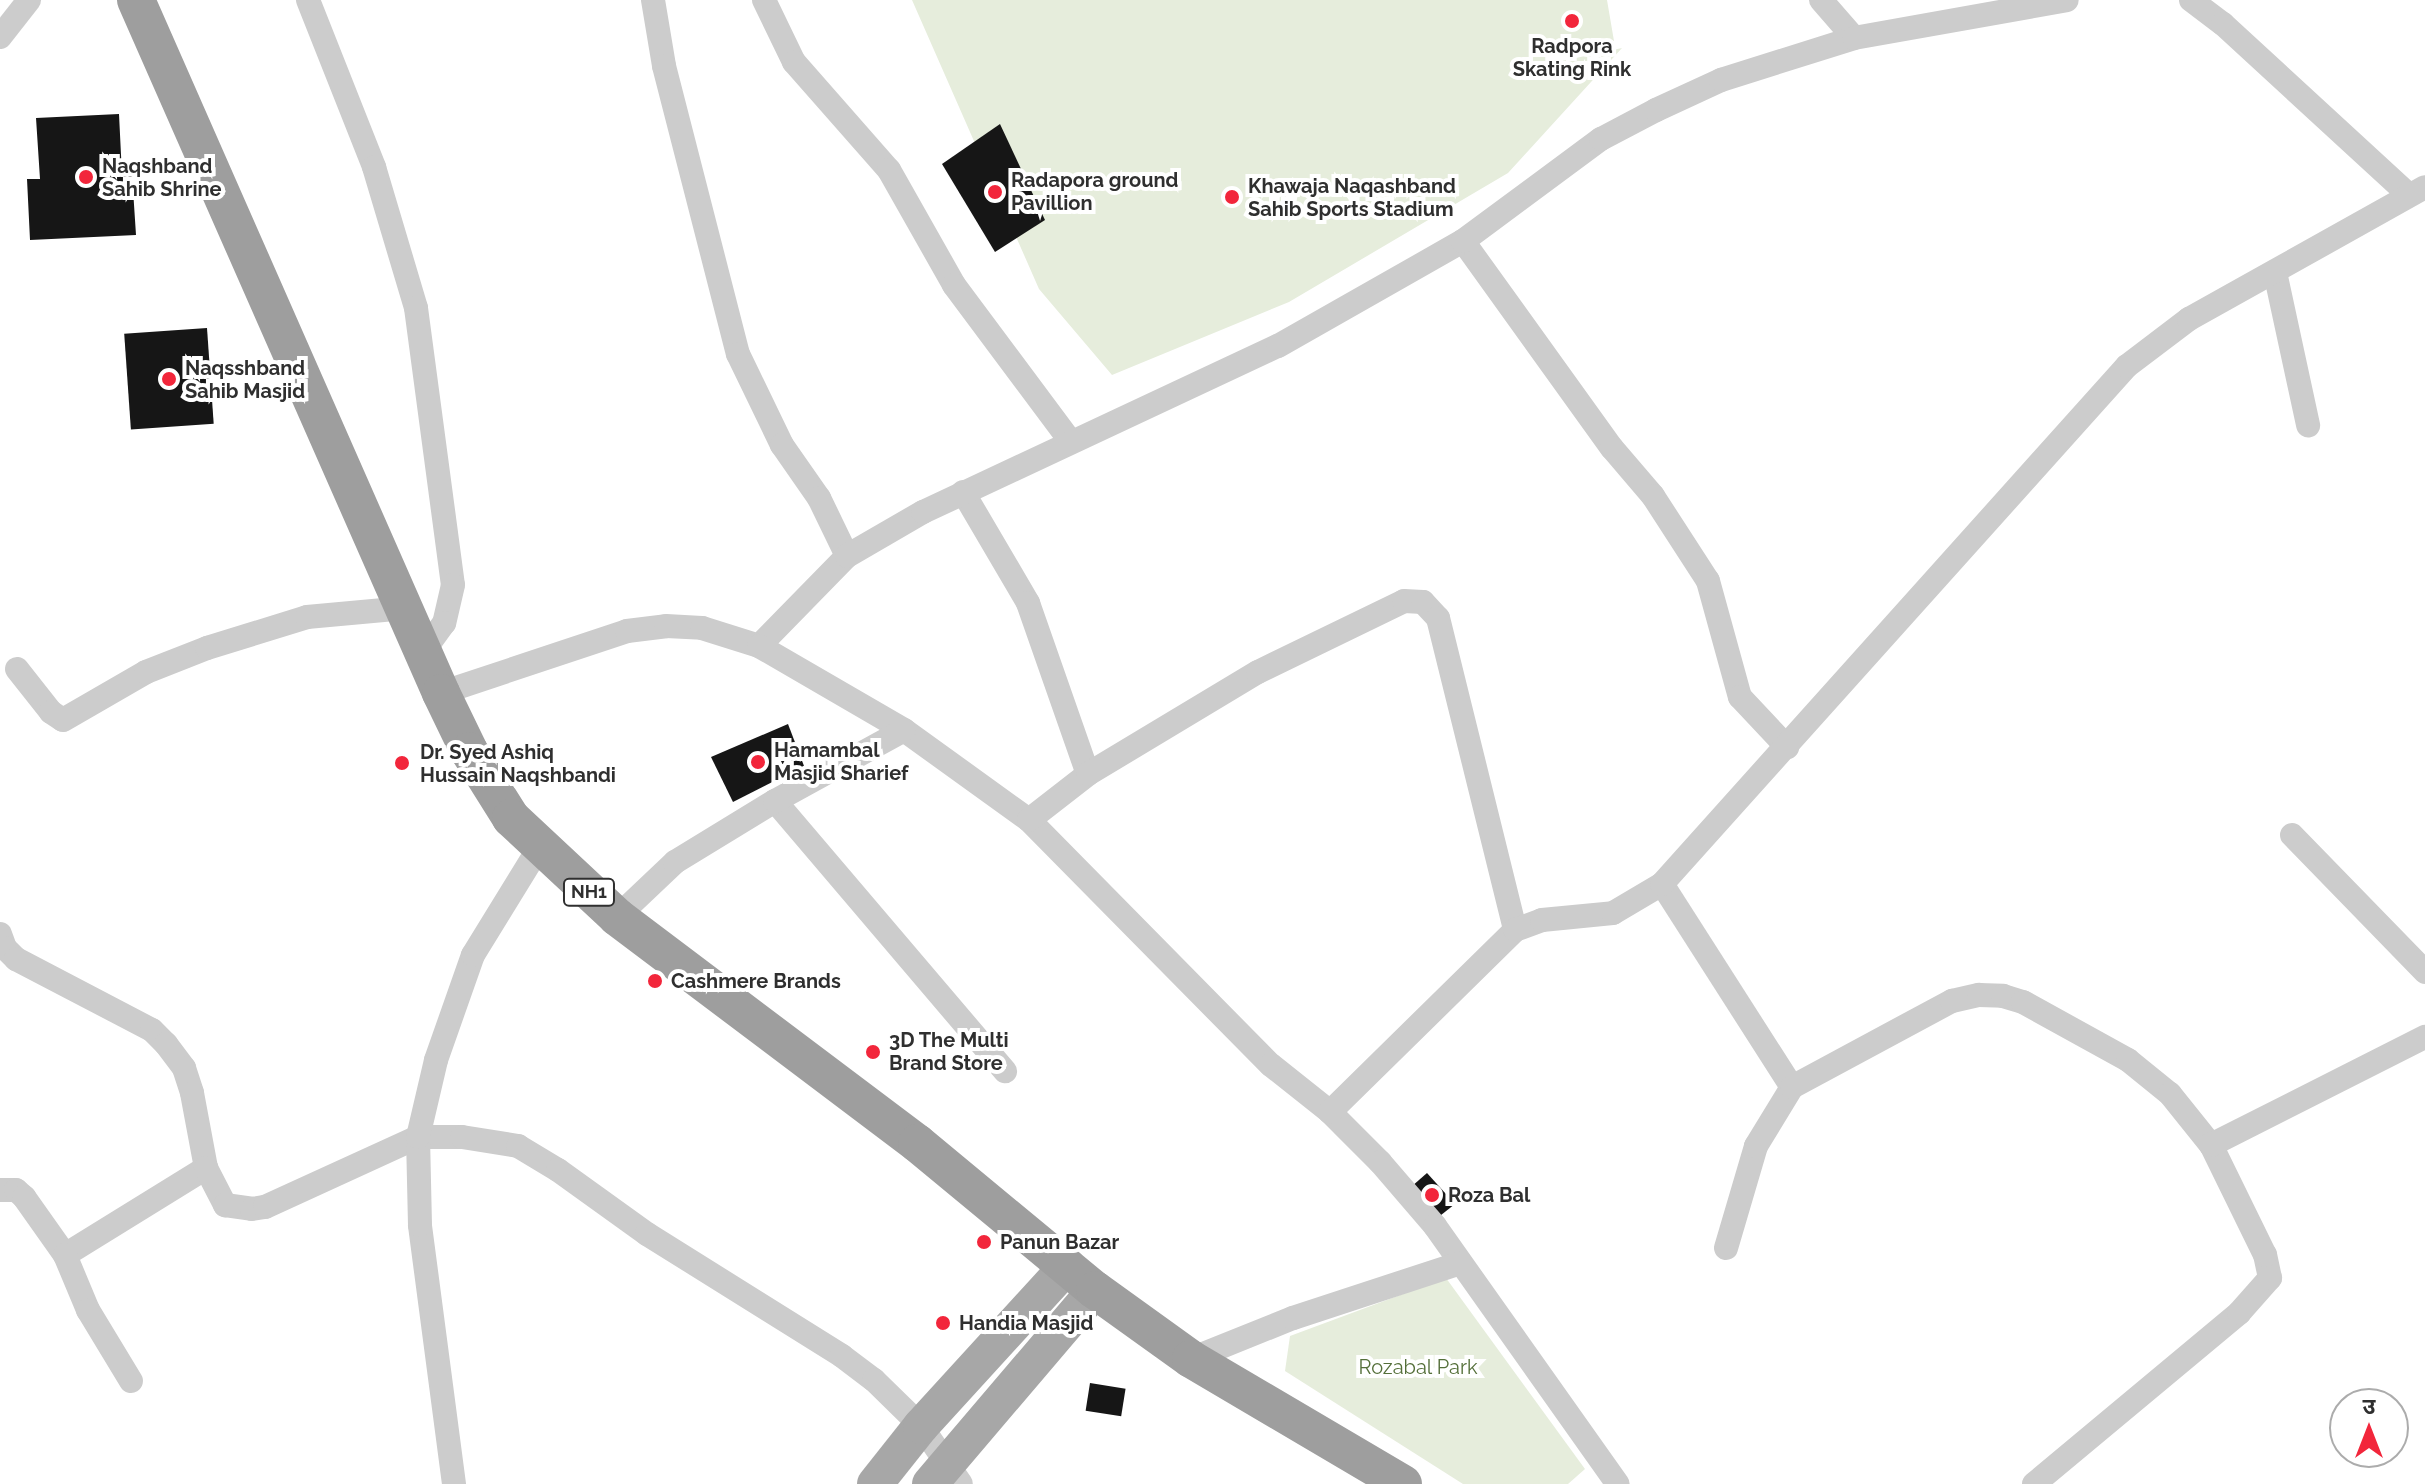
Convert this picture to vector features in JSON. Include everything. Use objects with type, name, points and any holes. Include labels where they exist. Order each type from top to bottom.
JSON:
[{"type":"highway","name":"NH1","points":[[136,0],[441,693],[492,790],[511,818],[617,917],[846,1088],[1095,1290],[1191,1359],[1403,1484]]},
{"type":"main road","points":[[875,1484],[921,1426],[1067,1266]]},
{"type":"main road","points":[[946,1477],[1095,1290]]},
{"type":"street","points":[[0,37],[29,0]]},
{"type":"street","points":[[308,0],[374,167],[416,308],[453,585],[444,623],[423,652]]},
{"type":"street","points":[[653,0],[664,66],[738,354],[782,445],[819,498],[847,556]]},
{"type":"street","points":[[764,0],[794,62],[889,170],[954,285],[1071,442]]},
{"type":"street","points":[[1821,0],[1854,38]]},
{"type":"street","points":[[759,646],[847,556],[963,492],[1278,346],[1463,241],[1601,139],[1642,117],[1721,80],[1854,38],[2035,9],[2067,0]]},
{"type":"street","points":[[1330,1112],[1515,930],[1542,920],[1613,913],[1662,884],[2127,366],[2189,319],[2417,191],[2191,0]]},
{"type":"street","points":[[1463,241],[1612,448],[1653,496],[1708,581],[1740,697],[1787,747]]},
{"type":"street","points":[[2275,272],[2308,425]]},
{"type":"street","points":[[963,492],[1028,603],[1088,774]]},
{"type":"street","points":[[1029,820],[1088,774],[1258,672],[1404,601],[1423,602],[1438,618],[1515,930]]},
{"type":"street","points":[[17,669],[51,712],[63,720],[146,672],[222,643],[307,617],[406,608]]},
{"type":"street","points":[[441,693],[627,631],[666,626],[702,628],[759,646],[904,730],[1029,820],[1271,1065],[1330,1112],[1409,1193],[1618,1484]]},
{"type":"street","points":[[617,917],[675,862],[775,801],[904,730]]},
{"type":"street","points":[[775,801],[1005,1071]]},
{"type":"street","points":[[2292,835],[2425,972]]},
{"type":"street","points":[[454,1484],[420,1225],[418,1137],[436,1060],[473,955],[540,846]]},
{"type":"street","points":[[1662,884],[1792,1087]]},
{"type":"street","points":[[2,944],[30,968],[152,1030],[166,1044],[184,1068],[192,1093],[206,1168],[225,1205],[252,1209],[265,1207],[418,1137],[462,1137],[518,1146],[558,1170],[647,1234],[842,1356],[874,1380],[921,1426],[946,1477]]},
{"type":"street","points":[[1726,1248],[1756,1146],[1792,1087],[1952,1001],[1979,995],[2003,996],[2023,1002],[2128,1060],[2170,1094],[2211,1145],[2265,1255],[2270,1278],[2239,1313],[2034,1484]]},
{"type":"street","points":[[2211,1145],[2425,1037]]},
{"type":"street","points":[[65,1255],[206,1168]]},
{"type":"street","points":[[0,1190],[16,1190],[24,1197],[65,1255],[88,1310],[131,1381]]},
{"type":"street","points":[[1191,1359],[1293,1318],[1460,1263]]},
{"type":"green space","name":"Khawaja Naqashband Sahib Sports Stadium","points":[[912,0],[1607,0],[1614,41],[1546,48],[1548,64],[1622,48],[1508,173],[1289,302],[1112,375],[1039,289]]},
{"type":"green space","name":"Rozabal Park","points":[[1446,1278],[1585,1469],[1568,1484],[1463,1484],[1285,1371],[1290,1336]]},
{"type":"building","name":"Naqshband Sahib Shrine","points":[[119,114],[122,175],[132,174],[136,235],[30,240],[27,179],[40,179],[36,118]]},
{"type":"building","name":"Radapora ground Pavillion","points":[[1000,124],[1045,220],[995,252],[942,164]]},
{"type":"building","name":"Naqsshband Sahib Masjid","points":[[207,328],[214,424],[131,430],[124,334]]},
{"type":"building","name":"Hamambal Masjid Sharief","points":[[788,724],[804,766],[733,802],[711,757]]},
{"type":"building","name":"Roza Bal","points":[[1427,1173],[1455,1204],[1436,1219],[1411,1187]]},
{"type":"building","points":[[1090,1383],[1126,1389],[1121,1416],[1086,1411]]},
{"type":"place","name":"Radpora Skating Rink","points":[[1572,21]]},
{"type":"place","name":"Naqshband Sahib Shrine","points":[[86,177]]},
{"type":"place","name":"Radapora ground Pavillion","points":[[995,192]]},
{"type":"place","name":"Khawaja Naqashband Sahib Sports Stadium","points":[[1232,197]]},
{"type":"place","name":"Naqsshband Sahib Masjid","points":[[169,379]]},
{"type":"place","name":"Hamambal Masjid Sharief","points":[[758,762]]},
{"type":"place","name":"Dr. Syed Ashiq Hussain Naqshbandi","points":[[402,763]]},
{"type":"place","name":"Cashmere Brands","points":[[655,981]]},
{"type":"place","name":"3D The Multi Brand Store","points":[[873,1052]]},
{"type":"place","name":"Roza Bal","points":[[1432,1195]]},
{"type":"place","name":"Panun Bazar","points":[[984,1242]]},
{"type":"place","name":"Handia Masjid","points":[[943,1323]]}]
